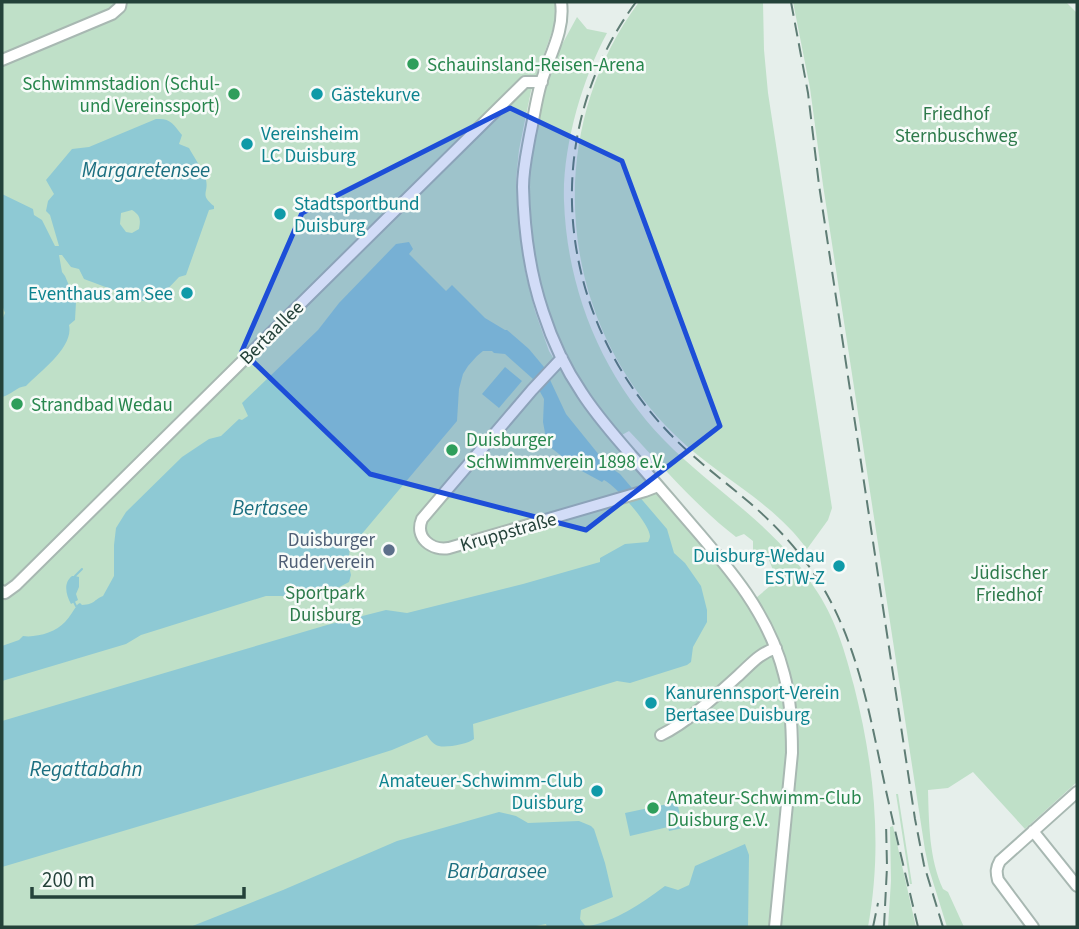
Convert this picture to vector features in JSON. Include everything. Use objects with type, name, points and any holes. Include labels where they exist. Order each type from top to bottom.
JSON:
[{"type":"street","points":[[2,60],[112,14],[120,7],[121,2]]},
{"type":"street","points":[[561,2],[559,33],[542,82],[525,163],[523,186],[535,286],[542,311],[562,358],[581,392],[724,562],[764,621],[776,648],[789,700],[792,753],[775,927]]},
{"type":"street","name":"Bertaallee","points":[[3,592],[12,589],[525,82],[542,82]]},
{"type":"street","name":"Kruppstraße","points":[[562,358],[422,519],[419,524],[420,531],[426,543],[437,548],[449,548],[658,486]]},
{"type":"street","points":[[661,735],[673,729],[761,654],[776,648]]},
{"type":"street","points":[[1033,927],[998,880],[997,867],[1000,861],[1077,792]]},
{"type":"street","points":[[1033,831],[1077,886]]},
{"type":"highlighted area","points":[[510,108],[622,161],[720,426],[586,530],[370,474],[242,351],[302,213]]},
{"type":"green space","name":"Sportpark Duisburg","points":[[2,2],[555,2],[554,26],[531,91],[519,150],[516,180],[525,271],[549,351],[583,406],[738,587],[774,651],[786,707],[788,754],[771,927],[2,927]]},
{"type":"green space","points":[[639,2],[763,2],[768,93],[832,508],[828,520],[807,549],[777,516],[675,435],[636,389],[606,338],[586,282],[576,225],[576,167],[587,109],[608,54]]},
{"type":"green space","name":"Friedhof Sternbuschweg","points":[[793,2],[1066,2],[1077,13],[1077,782],[1025,829],[973,772],[948,788],[928,790],[931,841],[938,877],[964,927],[947,927],[925,850],[810,88]]},
{"type":"green space","points":[[577,17],[587,29],[607,33],[589,71],[575,115],[566,159],[564,201],[567,234],[581,299],[606,360],[642,415],[680,455],[778,542],[803,570],[830,615],[854,686],[871,776],[875,866],[868,927],[781,927],[798,734],[797,713],[787,668],[771,625],[756,598],[777,580],[769,560],[753,559],[753,541],[744,534],[736,537],[721,525],[629,431],[620,436],[600,413],[565,357],[541,296],[531,232],[528,163],[542,94],[553,61]]},
{"type":"green space","points":[[898,794],[912,884],[910,884]]},
{"type":"green space","points":[[893,826],[916,927],[888,927],[890,827]]},
{"type":"water","name":"Margaretensee","points":[[156,119],[168,121],[182,135],[179,144],[189,148],[203,172],[207,184],[206,196],[214,209],[209,210],[186,275],[179,277],[161,296],[150,301],[143,301],[84,279],[79,269],[71,267],[62,255],[59,255],[62,272],[76,302],[75,320],[69,325],[66,342],[55,358],[26,386],[2,397],[2,320],[5,313],[2,305],[2,194],[33,209],[34,215],[42,220],[55,246],[59,246],[50,215],[46,211],[48,201],[54,194],[46,180],[72,149],[89,147]],"holes":[[[132,210],[139,218],[139,229],[132,233],[126,232],[120,224],[121,213]]]},
{"type":"water","points":[[409,242],[413,249],[409,254],[446,291],[452,285],[485,318],[507,330],[529,349],[544,367],[566,414],[608,466],[620,474],[667,529],[674,553],[685,563],[701,586],[707,610],[707,622],[693,647],[691,662],[630,683],[617,681],[473,724],[474,739],[462,744],[439,746],[427,735],[392,750],[335,768],[2,867],[2,721],[327,625],[386,610],[407,613],[523,584],[600,562],[600,558],[625,544],[648,542],[650,536],[644,523],[616,489],[604,480],[602,482],[567,463],[568,461],[550,447],[543,422],[544,399],[533,379],[505,354],[483,351],[463,374],[457,421],[350,548],[347,557],[351,575],[349,582],[328,593],[295,599],[266,596],[141,635],[126,644],[2,681],[2,646],[23,636],[46,634],[61,626],[78,604],[90,604],[103,596],[114,576],[116,528],[126,512],[182,457],[209,439],[221,436],[239,419],[248,416],[242,403],[318,330],[339,303],[396,244]]},
{"type":"water","points":[[505,367],[522,381],[499,408],[482,394]]},
{"type":"water","points":[[72,576],[79,577],[79,587],[76,594],[78,600],[71,604],[66,589]]},
{"type":"water","points":[[677,802],[683,828],[669,831],[668,827],[630,836],[625,813]]},
{"type":"water","name":"Barbarasee","points":[[499,812],[516,816],[528,823],[579,821],[594,829],[613,897],[581,910],[580,919],[586,927],[547,927],[546,924],[531,927],[190,927],[397,841]]},
{"type":"water","points":[[745,844],[749,855],[748,927],[586,927],[618,916],[665,886],[678,890],[689,885],[695,866]]},
{"type":"waterway","points":[[75,576],[82,569]]},
{"type":"waterway","points":[[74,602],[76,606]]},
{"type":"railway","points":[[636,2],[604,54],[584,109],[573,166],[573,224],[583,280],[603,335],[632,387],[679,443],[750,503],[801,555],[836,612],[854,657],[867,702],[918,927]]},
{"type":"railway","points":[[791,2],[808,93],[819,185],[915,819],[924,865],[943,927]]},
{"type":"railway","points":[[884,927],[886,822]]},
{"type":"railway","points":[[873,927],[878,903]]},
{"type":"place","name":"Schauinsland-Reisen-Arena","points":[[413,64]]},
{"type":"place","name":"Schwimmstadion (Schul- und Vereinssport)","points":[[234,94]]},
{"type":"place","name":"Gästekurve","points":[[317,94]]},
{"type":"place","name":"Vereinsheim LC Duisburg","points":[[247,144]]},
{"type":"place","name":"Stadtsportbund Duisburg","points":[[280,214]]},
{"type":"place","name":"Eventhaus am See","points":[[187,293]]},
{"type":"place","name":"Strandbad Wedau","points":[[17,404]]},
{"type":"place","name":"Duisburger Schwimmverein 1898 e.V.","points":[[452,450]]},
{"type":"place","name":"Duisburger Ruderverein","points":[[389,550]]},
{"type":"place","name":"Duisburg-Wedau ESTW-Z","points":[[839,566]]},
{"type":"place","name":"Kanurennsport-Verein Bertasee Duisburg","points":[[651,703]]},
{"type":"place","name":"Amateuer-Schwimm-Club Duisburg","points":[[597,791]]},
{"type":"place","name":"Amateur-Schwimm-Club Duisburg e.V.","points":[[653,808]]},
{"type":"water label","name":"Bertasee","points":[[270,508]]},
{"type":"water label","name":"Regattabahn","points":[[86,769]]},
{"type":"park label","name":"Jüdischer Friedhof","points":[[1009,583]]}]
